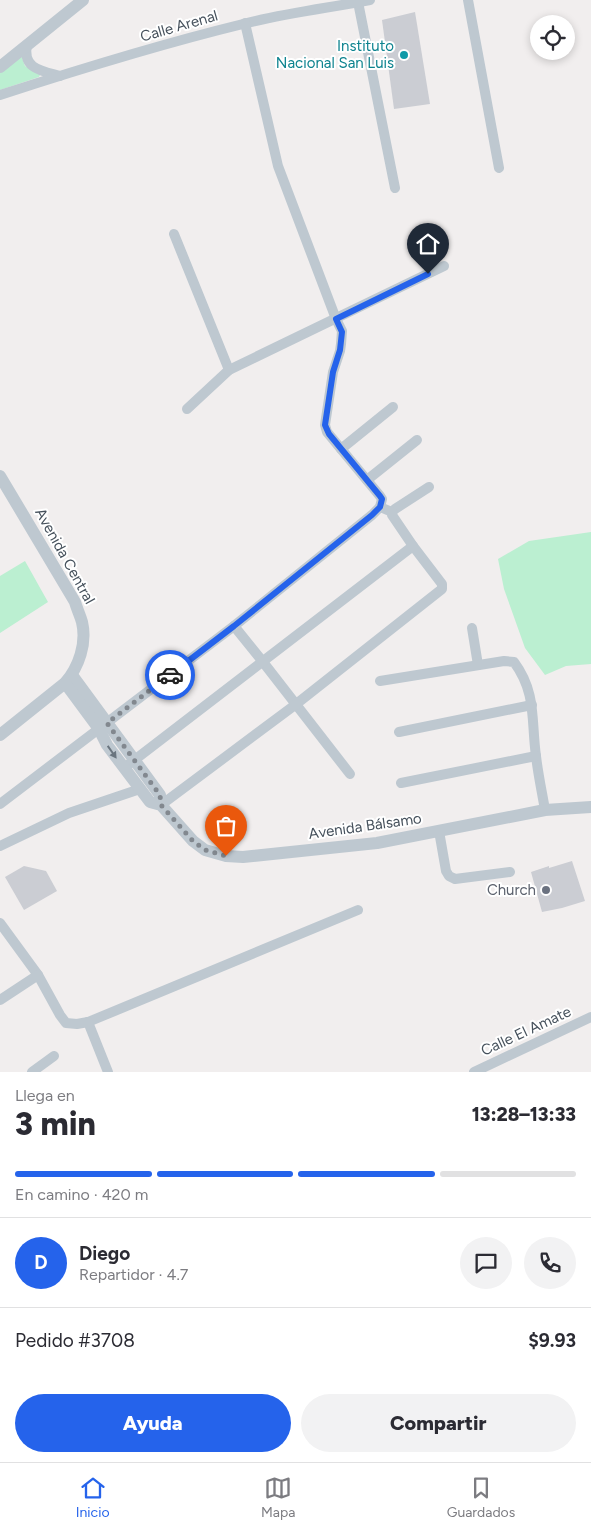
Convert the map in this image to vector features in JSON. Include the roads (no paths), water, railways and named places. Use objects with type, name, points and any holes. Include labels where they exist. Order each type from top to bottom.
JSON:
[{"type":"street","points":[[0,67],[84,0]]},
{"type":"street","name":"Calle Arenal","points":[[0,95],[245,23],[318,8],[370,0]]},
{"type":"street","points":[[468,0],[499,168]]},
{"type":"street","points":[[358,2],[395,188]]},
{"type":"street","points":[[0,804],[234,626],[380,507],[382,499],[327,432],[325,425],[333,372],[340,350],[342,332],[278,166],[245,23]]},
{"type":"street","points":[[27,45],[26,60],[30,65],[60,76]]},
{"type":"street","points":[[174,234],[229,370]]},
{"type":"street","points":[[187,409],[229,370],[444,266]]},
{"type":"street","points":[[341,449],[393,407]]},
{"type":"street","points":[[366,480],[417,440]]},
{"type":"street","name":"Avenida Central","points":[[0,476],[75,602],[83,623],[79,662],[69,679]]},
{"type":"street","points":[[392,512],[395,508],[429,487]]},
{"type":"street","points":[[380,507],[392,512]]},
{"type":"street","points":[[161,805],[295,705],[442,589],[442,584],[413,546],[392,515],[392,512]]},
{"type":"street","points":[[124,768],[413,546]]},
{"type":"street","points":[[234,626],[350,774]]},
{"type":"street","points":[[472,628],[478,665]]},
{"type":"street","points":[[380,681],[504,661],[514,662],[520,671],[532,705],[536,756],[545,810]]},
{"type":"street","points":[[0,735],[69,679]]},
{"type":"street","name":"Avenida Bálsamo","points":[[69,679],[103,726],[134,760],[160,795],[161,805]]},
{"type":"street","points":[[399,732],[532,705]]},
{"type":"street","name":"Avenida Bálsamo","points":[[103,726],[107,745],[150,802],[161,805],[193,841],[205,850],[226,856],[242,857],[376,843],[545,810],[591,807]]},
{"type":"street","points":[[401,783],[536,756]]},
{"type":"street","points":[[0,846],[69,813],[140,789]]},
{"type":"street","points":[[439,831],[446,871],[449,876],[455,879],[510,872]]},
{"type":"street","points":[[0,923],[38,975],[66,1023],[77,1024],[88,1022],[358,910]]},
{"type":"street","points":[[0,1000],[38,975]]},
{"type":"street","name":"Calle El Amate","points":[[474,1072],[591,1017]]},
{"type":"street","points":[[88,1022],[108,1072]]},
{"type":"street","points":[[32,1072],[54,1056]]},
{"type":"place","name":"Instituto Nacional San Luis","points":[[404,55]]},
{"type":"place","name":"Church","points":[[546,890]]}]
